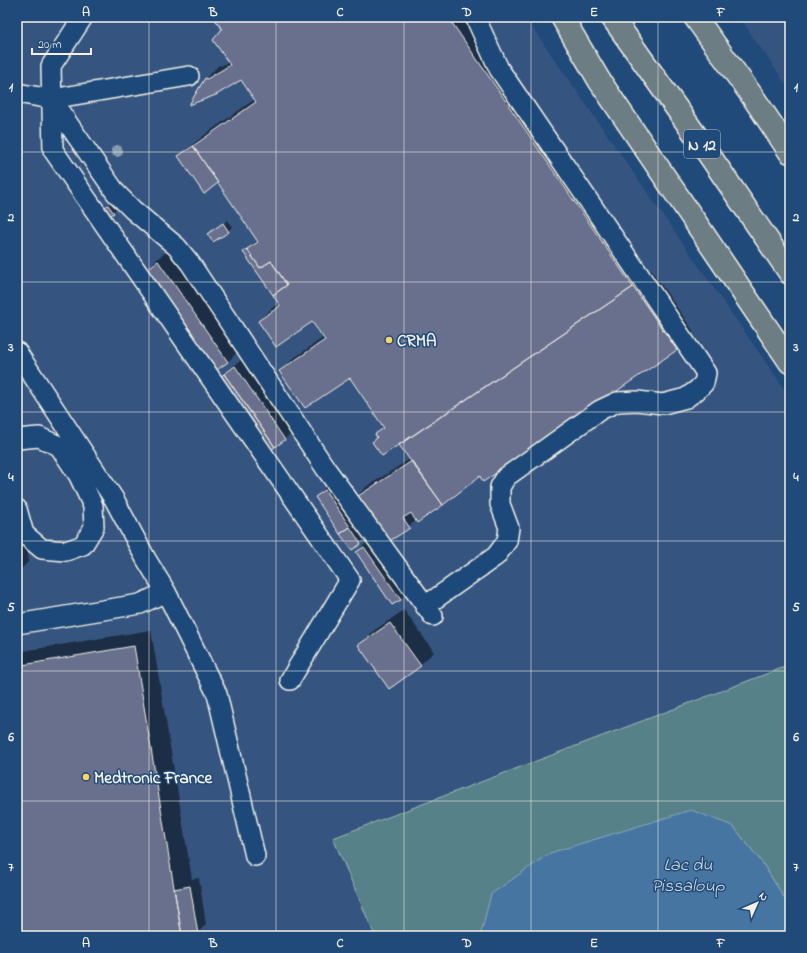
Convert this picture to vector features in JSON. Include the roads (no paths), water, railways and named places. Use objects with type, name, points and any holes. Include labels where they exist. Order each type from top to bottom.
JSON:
[{"type":"highway","points":[[547,17],[564,41],[599,80]]},
{"type":"highway","points":[[562,17],[599,80],[790,362]]},
{"type":"highway","name":"N 12","points":[[612,17],[699,140],[790,273]]},
{"type":"highway","points":[[695,17],[755,100],[790,152]]},
{"type":"lane","points":[[82,17],[51,66],[53,150],[350,580],[290,680]]},
{"type":"lane","points":[[51,99],[116,193],[133,210],[177,247],[190,264],[326,469],[429,611],[496,556],[507,541],[509,528],[500,504],[500,487],[506,477],[600,410],[617,402],[637,401],[663,404],[686,398],[704,383],[706,373],[500,69],[475,17]]},
{"type":"lane","points":[[17,93],[51,99],[188,76]]},
{"type":"lane","points":[[17,352],[114,499],[146,559],[166,592],[217,694],[255,856]]},
{"type":"lane","points":[[17,439],[38,437],[59,446],[79,476],[93,506],[94,527],[83,545],[66,551],[42,549],[24,534],[17,509]]},
{"type":"lane","points":[[17,624],[140,604],[166,592]]},
{"type":"water","name":"Lac du Pissaloup","points":[[691,810],[733,826],[763,864],[790,907],[790,936],[482,936],[481,933],[491,894],[550,853]]},
{"type":"place","name":"CRMA","points":[[389,340]]},
{"type":"place","name":"Medtronic France","points":[[86,777]]}]
